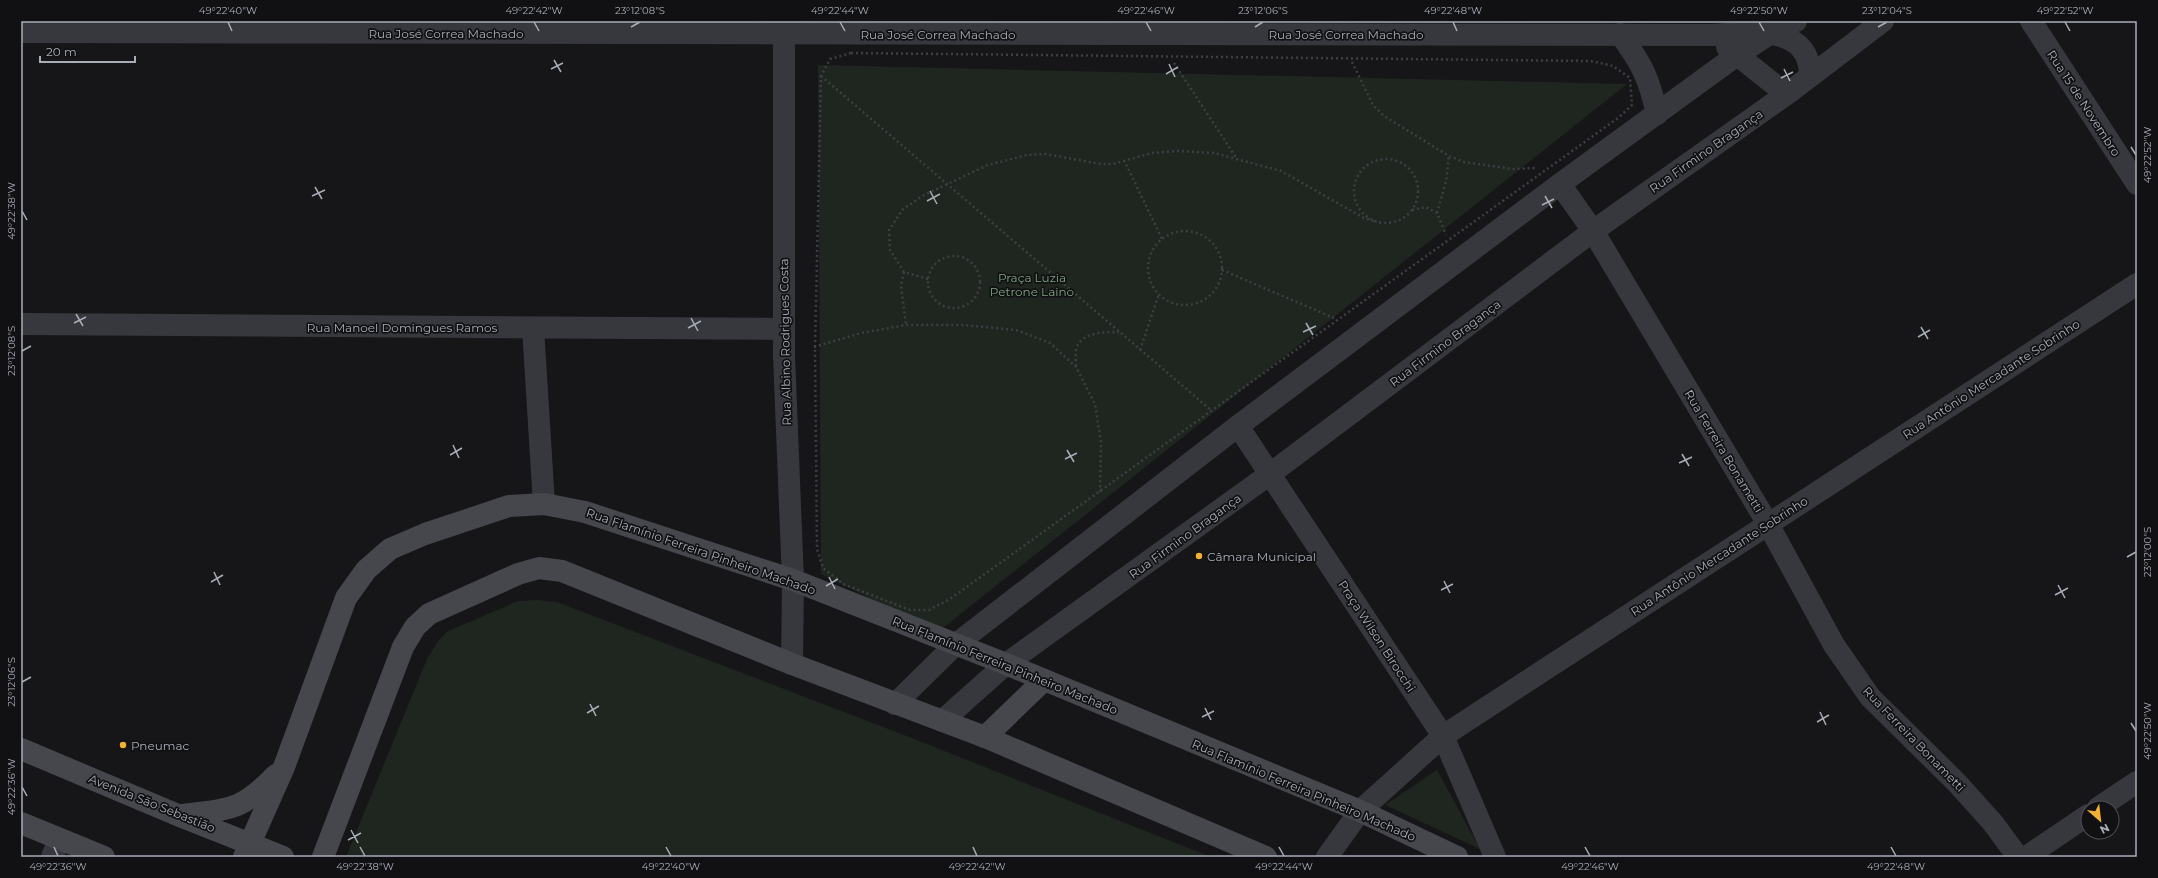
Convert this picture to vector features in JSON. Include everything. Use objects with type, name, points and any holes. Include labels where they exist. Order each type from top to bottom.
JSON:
[{"type":"main road","name":"Rua Flamínio Ferreira Pinheiro Machado","points":[[247,850],[284,768],[346,598],[366,570],[390,549],[425,534],[509,506],[544,504],[585,512],[793,580],[1006,664],[1360,811],[1457,857]]},
{"type":"main road","points":[[323,857],[403,647],[415,627],[429,614],[518,574],[539,568],[562,571],[792,664],[985,738],[1266,857]]},
{"type":"main road","points":[[985,738],[1044,680]]},
{"type":"main road","name":"Avenida São Sebastião","points":[[21,749],[180,816],[247,850],[283,857]]},
{"type":"main road","points":[[180,816],[226,810],[240,805],[258,794],[284,768]]},
{"type":"main road","points":[[21,823],[56,848],[104,857]]},
{"type":"street","points":[[895,704],[956,645],[1238,426],[1555,176],[1657,114],[1737,55],[1771,33],[1796,21]]},
{"type":"street","name":"Rua Firmino Bragança","points":[[942,721],[1006,664],[1270,474],[1593,231],[1791,91],[1883,21]]},
{"type":"street","name":"Rua 15 de Novembro","points":[[2031,21],[2137,184]]},
{"type":"street","name":"Rua José Correa Machado","points":[[21,32],[784,28],[1710,35],[1771,33]]},
{"type":"street","name":"Rua Albino Rodrigues Costa","points":[[784,28],[784,356],[793,580],[792,664]]},
{"type":"street","points":[[1771,33],[1798,45],[1804,51],[1809,58],[1810,76]]},
{"type":"street","points":[[1620,34],[1641,63],[1651,87],[1657,114]]},
{"type":"street","points":[[1710,35],[1776,86],[1791,91]]},
{"type":"street","name":"Rua Ferreira Bonametti","points":[[1555,176],[1593,231],[1768,524],[1834,645],[1870,697],[1958,783],[1993,822],[2018,857]]},
{"type":"street","name":"Rua Antônio Mercadante Sobrinho","points":[[1327,857],[1360,811],[1443,736],[2137,284]]},
{"type":"street","name":"Rua Manoel Domingues Ramos","points":[[21,324],[784,329]]},
{"type":"street","points":[[533,328],[544,504]]},
{"type":"street","name":"Praça Wilson Birocchi","points":[[1238,426],[1443,736],[1495,857]]},
{"type":"street","points":[[2110,800],[2137,782]]},
{"type":"street","points":[[2026,857],[2080,820]]},
{"type":"path","points":[[851,53],[1170,57],[1591,60],[1613,66],[1630,78],[1632,105],[1555,176],[1445,244],[950,599],[929,610],[910,610],[843,584],[823,568],[817,549],[815,346],[822,76],[830,59],[851,53]]},
{"type":"path","points":[[1170,57],[1238,159]]},
{"type":"path","points":[[1350,58],[1373,105],[1384,116],[1449,156],[1464,162],[1513,169],[1536,168]]},
{"type":"path","points":[[822,76],[1212,412]]},
{"type":"path","points":[[928,279],[904,272],[890,250],[889,230],[903,209],[924,195],[988,165],[1027,155],[1045,154],[1100,164],[1152,153],[1178,151],[1214,154],[1281,171],[1364,218],[1377,222],[1395,222],[1407,216],[1418,198],[1418,189],[1414,175],[1409,168],[1393,159],[1380,159],[1371,162],[1362,169],[1355,180],[1353,192],[1355,201],[1362,213],[1377,222]]},
{"type":"path","points":[[1437,213],[1446,182],[1450,162],[1449,156]]},
{"type":"path","points":[[1124,160],[1162,239]]},
{"type":"path","points":[[1543,167],[1555,176]]},
{"type":"path","points":[[1412,210],[1426,207],[1437,213],[1446,234],[1445,244]]},
{"type":"path","points":[[1181,231],[1199,233],[1206,237],[1220,255],[1222,270],[1220,280],[1213,293],[1201,301],[1189,305],[1172,302],[1159,294],[1151,280],[1148,265],[1152,252],[1162,239],[1181,231]]},
{"type":"path","points":[[954,256],[968,260],[975,266],[980,276],[980,286],[977,294],[967,305],[948,307],[938,302],[932,296],[928,279],[933,267],[941,260],[954,256]]},
{"type":"path","points":[[1222,270],[1339,320]]},
{"type":"path","points":[[904,272],[901,286],[906,325]]},
{"type":"path","points":[[1140,350],[1159,294]]},
{"type":"path","points":[[784,356],[861,333],[906,325],[964,325],[1016,330],[1050,343],[1076,367],[1095,404],[1101,442],[1100,492]]},
{"type":"path","points":[[1076,367],[1076,349],[1082,340],[1093,334],[1120,332]]},
{"type":"green space","name":"Praça Luzia Petrone Laino","points":[[818,65],[1627,84],[938,632],[821,574]]},
{"type":"green space","points":[[535,600],[557,602],[917,740],[1211,857],[346,857],[427,659],[439,640],[448,631],[518,601]]},
{"type":"green space","points":[[1437,770],[1480,849],[1385,805]]},
{"type":"place","name":"Câmara Municipal","points":[[1199,556]]},
{"type":"place","name":"Pneumac","points":[[123,745]]}]
